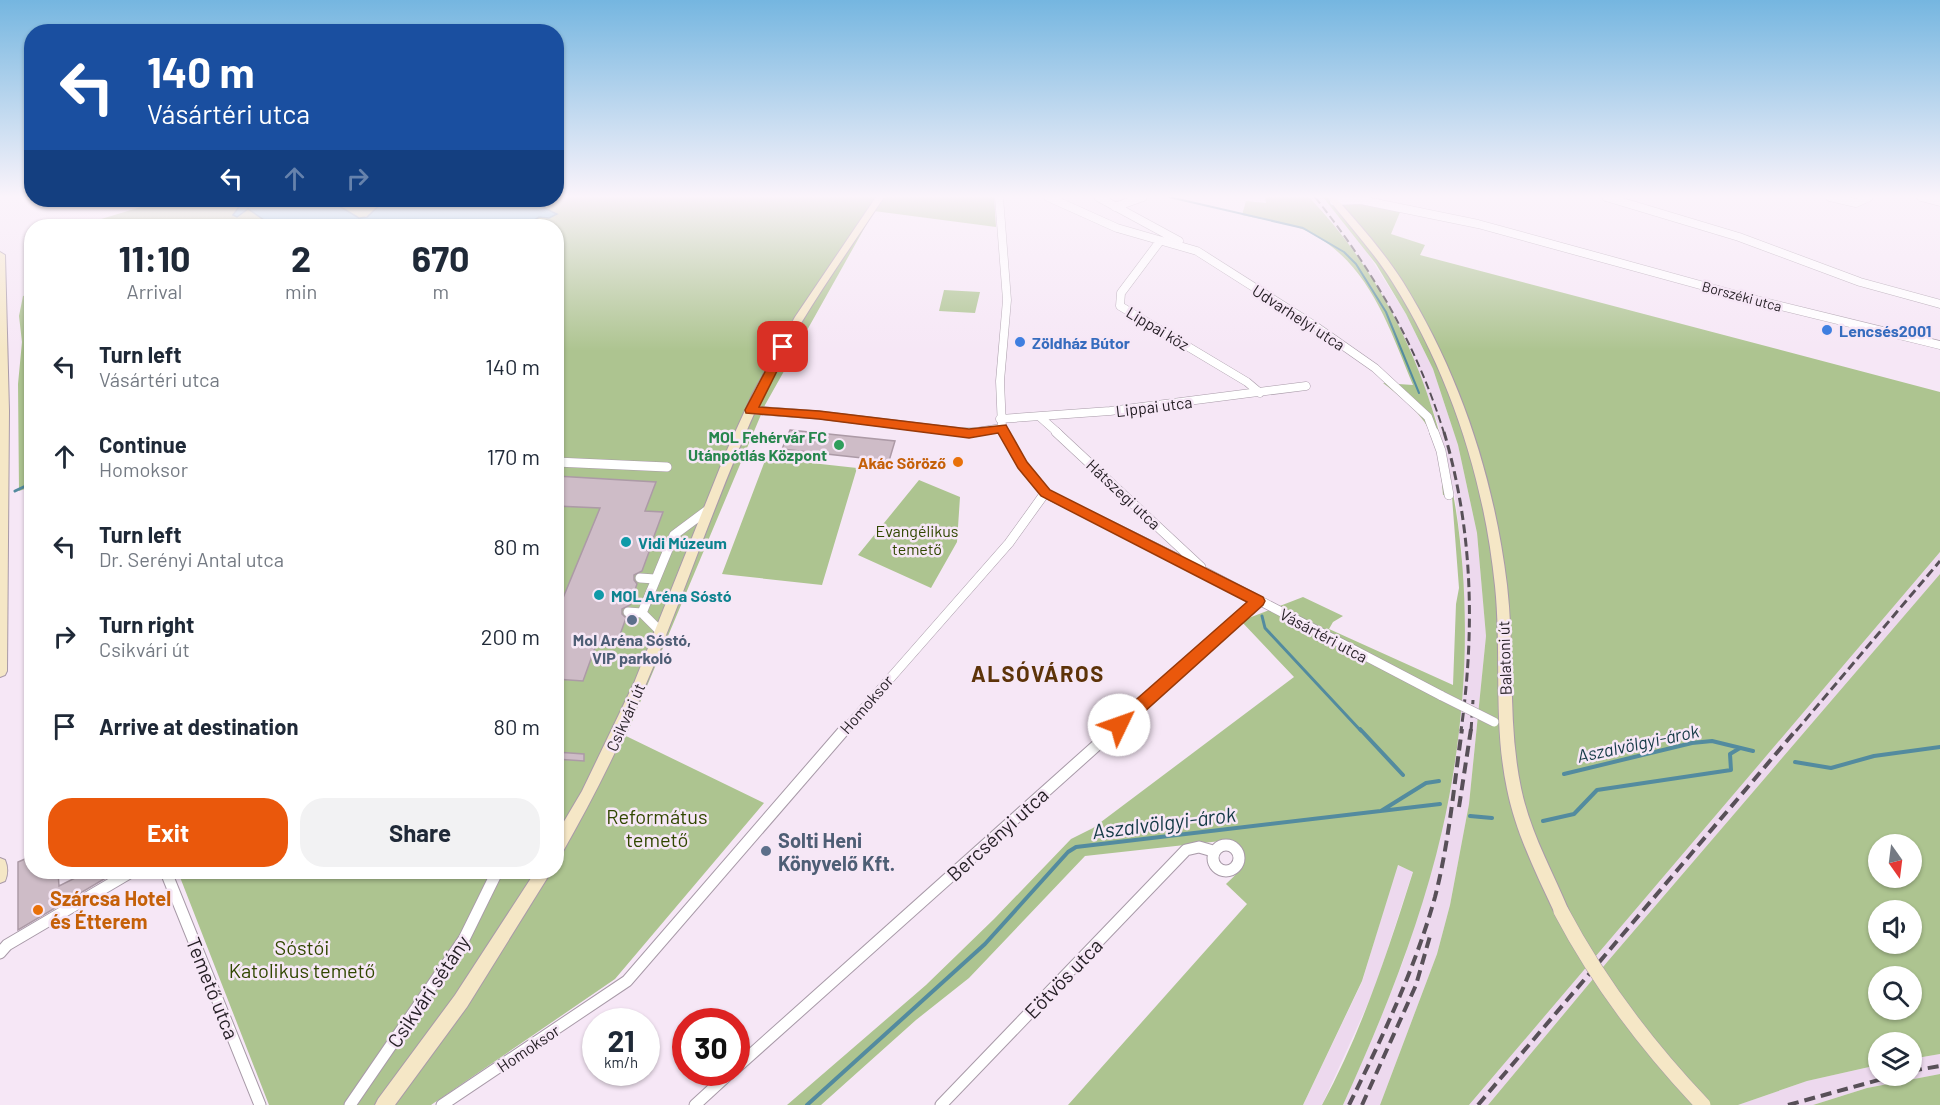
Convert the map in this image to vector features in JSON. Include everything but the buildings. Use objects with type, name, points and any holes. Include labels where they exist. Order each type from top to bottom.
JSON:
[{"type":"main road","name":"Csikvári út","points":[[564,836],[603,766],[751,410],[783,347],[847,249]]},
{"type":"main road","name":"Balatoni út","points":[[1374,249],[1411,306],[1442,364],[1471,439],[1488,503],[1501,586],[1500,725],[1518,804],[1532,846],[1561,910],[1586,957],[1620,1008],[1667,1067],[1703,1105]]},
{"type":"main road","points":[[0,255],[4,411],[0,671]]},
{"type":"main road","points":[[0,865],[0,876]]},
{"type":"main road","points":[[384,1105],[461,1001],[539,879]]},
{"type":"street","points":[[1003,249],[1007,300],[1001,357],[1001,423],[1022,465],[1045,493]]},
{"type":"street","name":"Lippai köz","points":[[1154,249],[1121,293],[1120,306],[1247,382],[1260,393]]},
{"type":"street","name":"Udvarhelyi utca","points":[[1189,249],[1197,251],[1343,345],[1375,368],[1417,406],[1430,421],[1441,452],[1449,495]]},
{"type":"street","points":[[1192,249],[1197,251]]},
{"type":"street","name":"Borszéki utca","points":[[1568,249],[1753,299],[1940,345]]},
{"type":"street","points":[[1771,249],[1860,282],[1940,304]]},
{"type":"street","name":"Lippai utca","points":[[751,410],[819,415],[969,434],[1001,423],[1040,417],[1110,411],[1306,386]]},
{"type":"street","name":"Hátszegi utca","points":[[1040,417],[1207,573]]},
{"type":"street","points":[[564,462],[667,467]]},
{"type":"street","name":"Vásártéri utca","points":[[1045,493],[1207,573],[1316,632],[1500,725]]},
{"type":"street","name":"Homoksor","points":[[442,1105],[627,981],[966,588],[1010,544],[1027,523],[1045,493]]},
{"type":"street","points":[[642,613],[674,535],[711,508]]},
{"type":"street","points":[[651,546],[669,547]]},
{"type":"street","points":[[639,578],[656,579]]},
{"type":"street","name":"Bercsényi utca","points":[[750,1055],[1258,601]]},
{"type":"street","points":[[628,612],[642,613],[660,632]]},
{"type":"street","name":"Eötvös utca","points":[[941,1105],[1186,850],[1199,847],[1213,851]]},
{"type":"street","points":[[0,953],[7,945],[119,879]]},
{"type":"street","name":"Temető utca","points":[[169,879],[260,1105]]},
{"type":"street","name":"Csikvári sétány","points":[[350,1105],[465,939],[494,879]]},
{"type":"street","points":[[695,1105],[716,1086]]},
{"type":"shaded area","points":[[1351,249],[1365,249],[1406,314],[1433,369],[1458,445],[1477,533],[1486,636],[1469,804],[1450,905],[1437,954],[1380,1105],[1343,1105],[1404,959],[1442,831],[1451,774],[1462,555],[1455,496],[1439,427],[1414,359],[1397,322]]},
{"type":"shaded area","points":[[1940,552],[1940,574],[1608,961],[1488,1105],[1469,1105]]},
{"type":"shaded area","points":[[1397,865],[1413,871],[1375,988],[1322,1105],[1303,1105],[1362,982]]},
{"type":"shaded area","points":[[1940,1054],[1940,1074],[1922,1077],[1922,1057]]},
{"type":"shaded area","points":[[1868,1067],[1868,1086],[1877,1086],[1813,1105],[1738,1105],[1807,1081]]},
{"type":"green space","points":[[564,249],[853,249],[765,405],[626,736],[764,803],[615,979],[431,1105],[269,1105],[181,879],[564,879]]},
{"type":"green space","points":[[1334,249],[1350,249],[1362,263],[1404,336],[1434,414],[1453,496],[1463,580],[1464,664],[1457,749],[1433,866],[1399,971],[1343,1105],[1322,1105],[1362,1020],[1413,872],[1398,865],[1362,981],[1303,1105],[1068,1105],[1247,904],[1226,884],[1244,863],[1242,852],[1230,840],[1085,856],[969,978],[916,1020],[821,1105],[787,1105],[926,985],[1071,839],[1093,828],[1294,677],[1241,621],[1303,597],[1343,616],[1333,622],[1329,629],[1453,685],[1456,604],[1459,588],[1452,497],[1443,495],[1439,457],[1430,430],[1412,407],[1383,383],[1413,385],[1374,298],[1347,261]]},
{"type":"green space","points":[[1364,249],[1423,249],[1420,255],[1940,392],[1940,552],[1469,1105],[1380,1105],[1437,954],[1450,905],[1469,804],[1486,636],[1477,533],[1458,445],[1433,369],[1406,314],[1376,264]]},
{"type":"green space","points":[[944,290],[980,292],[975,313],[939,311]]},
{"type":"green space","points":[[23,296],[24,489],[19,491],[18,384],[22,342],[19,316]]},
{"type":"green space","points":[[766,458],[857,468],[822,585],[722,574]]},
{"type":"green space","name":"Evangélikus temető","points":[[919,480],[960,497],[957,542],[931,588],[858,555]]},
{"type":"green space","points":[[1940,574],[1940,1054],[1922,1057],[1922,1032],[1868,1032],[1868,1067],[1807,1081],[1738,1105],[1488,1105],[1608,961]]},
{"type":"green space","points":[[1940,1074],[1940,1105],[1813,1105],[1877,1086],[1922,1086],[1922,1077]]},
{"type":"waterway","points":[[1338,249],[1356,264],[1386,312],[1419,393]]},
{"type":"waterway","points":[[15,491],[24,487]]},
{"type":"waterway","points":[[1262,616],[1265,628],[1361,731]]},
{"type":"waterway","points":[[1360,729],[1403,775]]},
{"type":"waterway","name":"Aszalvölgyi-árok","points":[[1564,774],[1692,743],[1712,741],[1753,751]]},
{"type":"waterway","name":"Aszalvölgyi-árok","points":[[1795,762],[1831,768],[1874,756],[1940,747]]},
{"type":"waterway","points":[[1543,821],[1574,814],[1597,790],[1731,770],[1730,754],[1740,748]]},
{"type":"waterway","name":"Aszalvölgyi-árok","points":[[1381,811],[1426,783],[1439,781]]},
{"type":"waterway","points":[[1381,811],[1440,804]]},
{"type":"waterway","name":"Aszalvölgyi-árok","points":[[807,1105],[985,944],[1068,852],[1076,847],[1381,811]]},
{"type":"waterway","points":[[1470,816],[1492,818]]},
{"type":"railway","points":[[1353,249],[1374,280],[1406,339],[1444,433]]},
{"type":"railway","points":[[1444,432],[1461,506],[1469,580],[1468,655],[1461,731]]},
{"type":"railway","points":[[1796,731],[1940,561]]},
{"type":"railway","points":[[1471,731],[1473,700]]},
{"type":"railway","points":[[1349,1105],[1408,977],[1427,924],[1440,877],[1448,835],[1462,729]]},
{"type":"railway","points":[[1459,807],[1471,729]]},
{"type":"railway","points":[[1478,1105],[1797,729]]},
{"type":"railway","points":[[1362,1105],[1416,985],[1430,936]]},
{"type":"railway","points":[[1922,1069],[1940,1066]]},
{"type":"railway","points":[[1788,1105],[1868,1083]]},
{"type":"place","name":"Lencsés2001","points":[[1827,330]]},
{"type":"place","name":"Zöldház Bútor","points":[[1020,342]]},
{"type":"place","name":"MOL Fehérvár FC Utánpótlás Központ","points":[[839,445]]},
{"type":"place","name":"Akác Söröző","points":[[958,462]]},
{"type":"place","name":"Vidi Múzeum","points":[[626,542]]},
{"type":"place","name":"MOL Aréna Sóstó","points":[[599,595]]},
{"type":"place","name":"Mol Aréna Sóstó, VIP parkoló","points":[[632,620]]},
{"type":"place","name":"Solti Heni Könyvelő Kft.","points":[[766,851]]},
{"type":"place","name":"Szárcsa Hotel és Étterem","points":[[38,910]]},
{"type":"district","name":"ALSÓVÁROS","points":[[1038,673]]},
{"type":"route","points":[[783,347],[751,410],[819,415],[969,434],[1002,428],[1022,465],[1045,493],[1207,573],[1258,601],[1119,725]]},
{"type":"park label","name":"Református temető","points":[[657,828]]},
{"type":"park label","name":"Sóstói Katolikus temető","points":[[302,958]]}]
